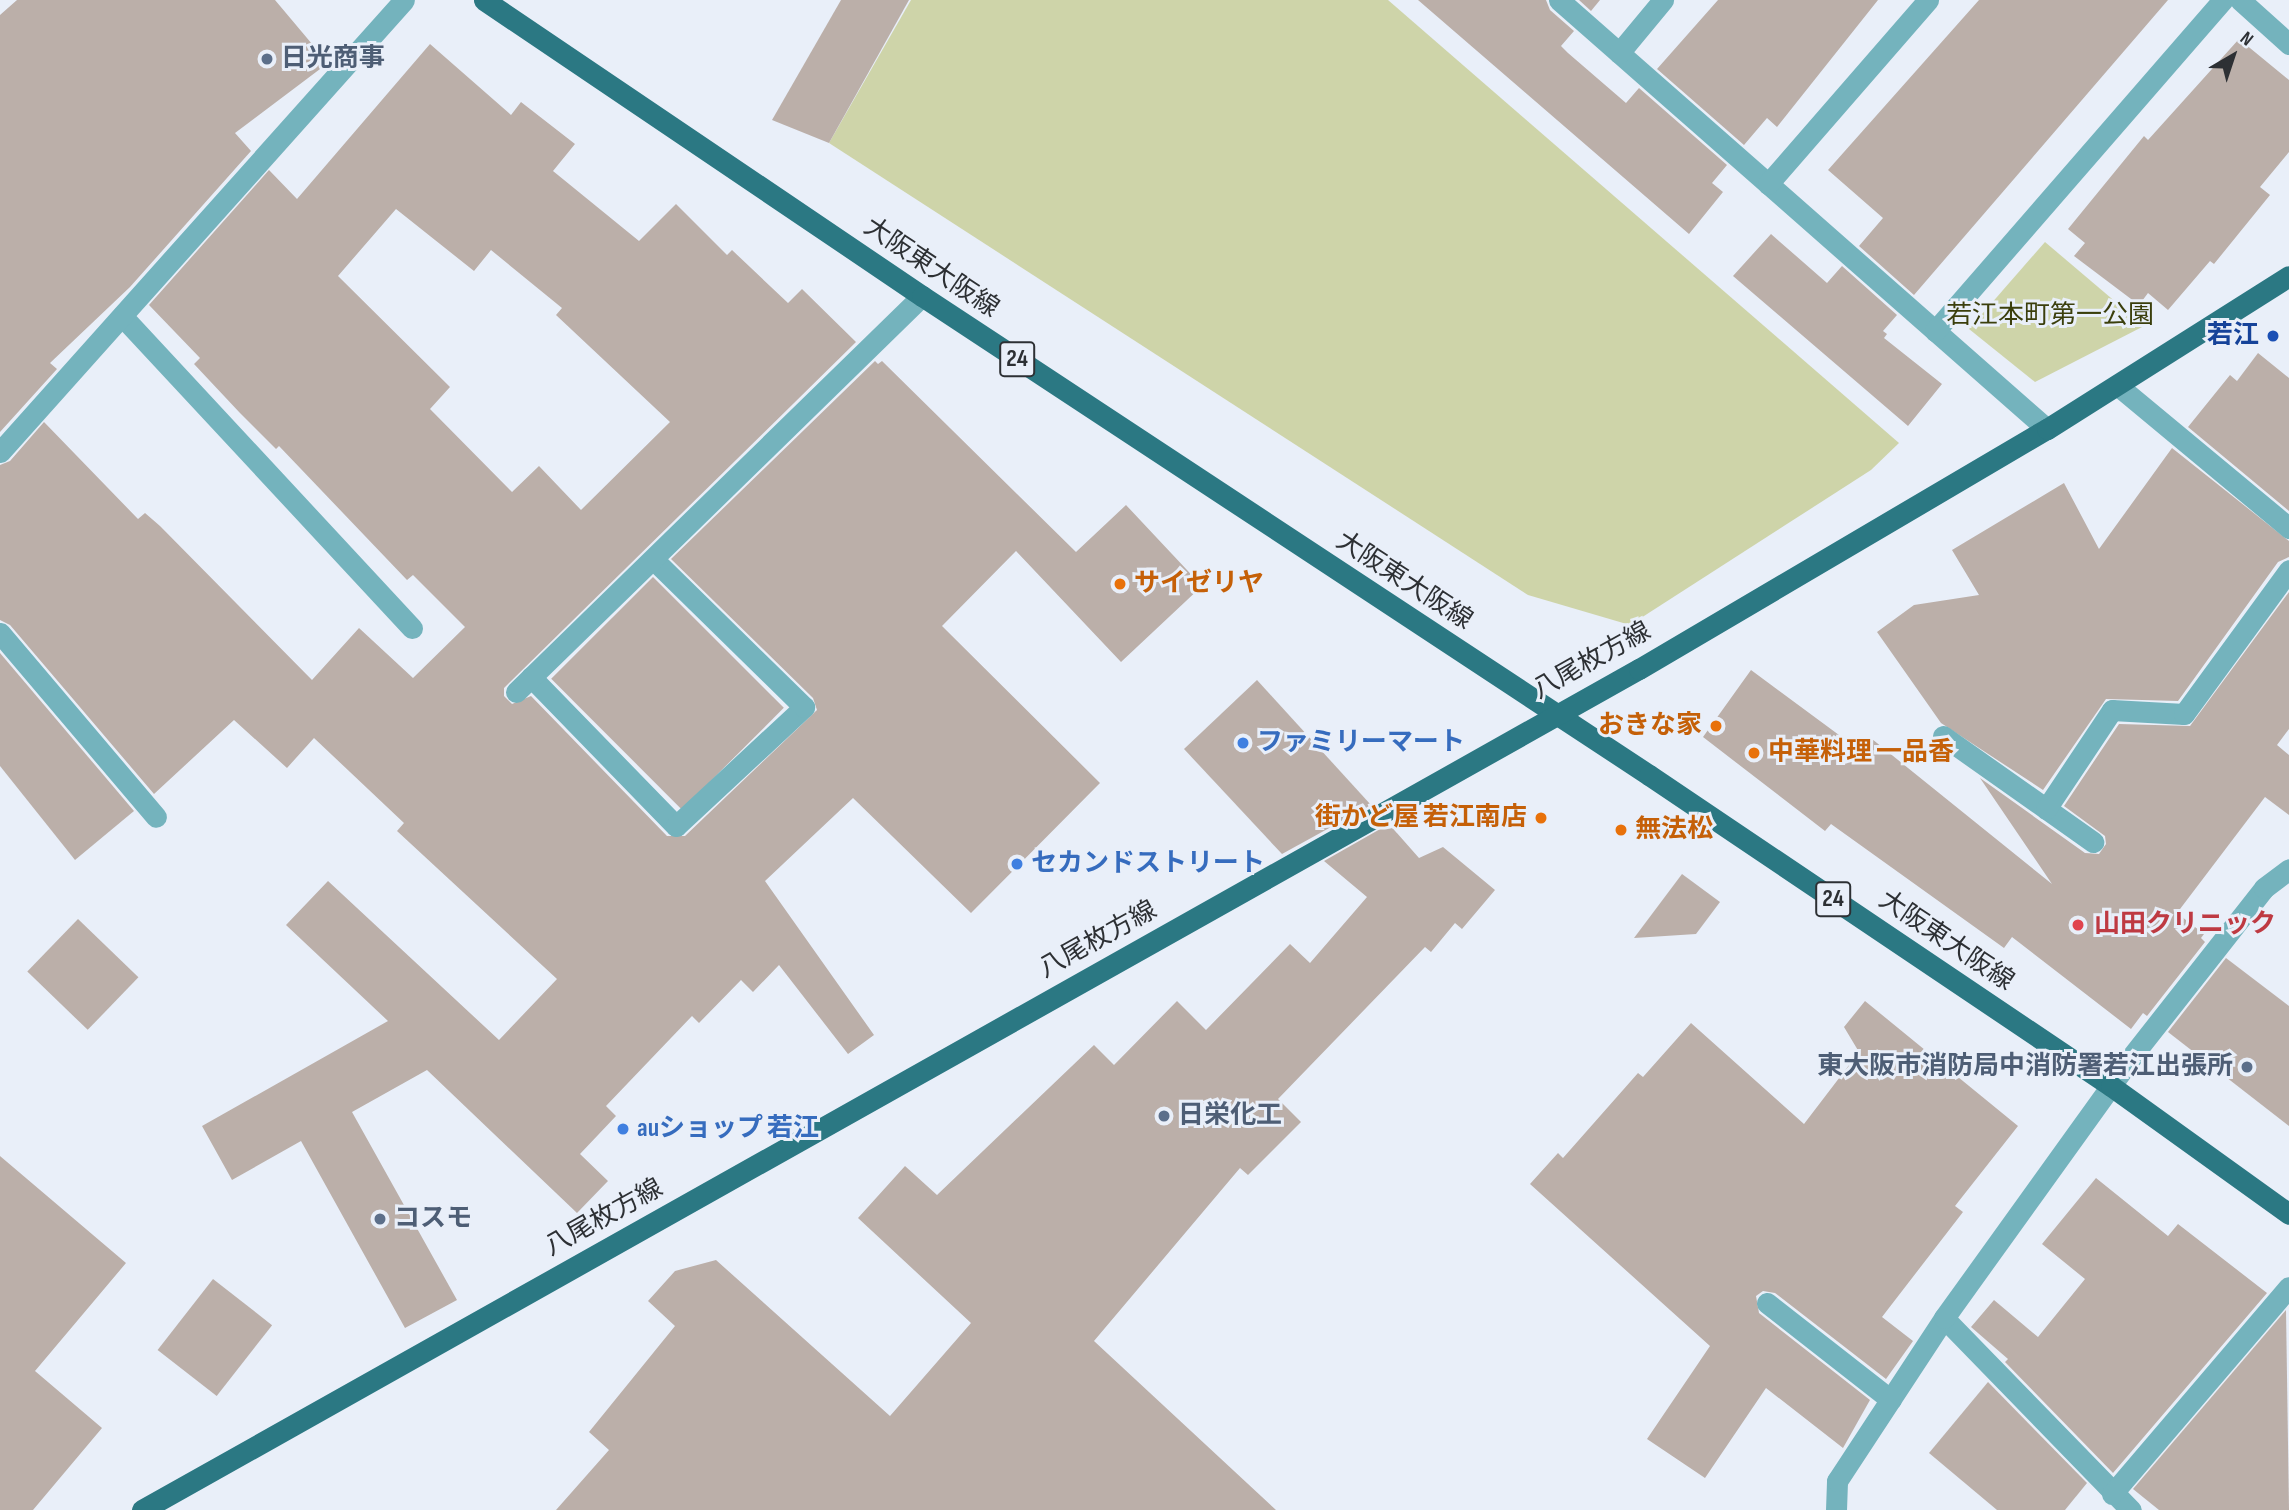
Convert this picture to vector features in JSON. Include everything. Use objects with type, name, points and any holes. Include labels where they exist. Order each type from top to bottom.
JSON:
[{"type":"main road","name":"大阪東大阪線","points":[[484,0],[922,296],[2111,1086],[2289,1214]]},
{"type":"main road","name":"八尾枚方線","points":[[142,1510],[1553,713],[1639,669],[2047,429],[2289,276]]},
{"type":"street","points":[[0,452],[404,0]]},
{"type":"street","points":[[1559,0],[2047,429]]},
{"type":"street","points":[[1619,53],[1663,0]]},
{"type":"street","points":[[1768,184],[1928,0]]},
{"type":"street","points":[[1935,331],[2223,0]]},
{"type":"street","points":[[2240,0],[2289,44]]},
{"type":"street","points":[[653,559],[804,707],[676,826],[524,685],[922,296]]},
{"type":"street","points":[[122,316],[412,628]]},
{"type":"street","points":[[2117,385],[2289,528]]},
{"type":"street","points":[[2046,809],[2112,710],[2184,714],[2289,570]]},
{"type":"street","points":[[0,633],[156,817]]},
{"type":"street","points":[[1943,736],[2093,842]]},
{"type":"street","points":[[1836,1510],[1837,1481],[1944,1318],[2111,1086],[2264,888],[2289,869]]},
{"type":"street","points":[[2112,1494],[2289,1287]]},
{"type":"street","points":[[1767,1303],[1891,1400]]},
{"type":"street","points":[[1944,1318],[2112,1494],[2131,1510]]},
{"type":"green space","points":[[911,0],[1388,0],[1899,443],[1871,470],[1630,625],[1528,595],[829,143]]},
{"type":"green space","name":"若江本町第一公園","points":[[2045,242],[2144,326],[2035,382],[1969,329]]},
{"type":"building","points":[[17,0],[275,0],[328,63],[235,133],[251,151],[130,287],[50,363],[57,369],[0,432],[0,15]]},
{"type":"building","points":[[841,0],[909,0],[829,143],[772,120]]},
{"type":"building","points":[[1418,0],[1546,0],[1550,10],[1574,31],[1561,46],[1568,53],[1626,103],[1639,88],[1727,165],[1712,183],[1723,192],[1689,234]]},
{"type":"building","points":[[1579,0],[1600,0],[1591,11]]},
{"type":"building","points":[[1718,0],[1878,0],[1777,127],[1767,118],[1744,145],[1657,69]]},
{"type":"building","points":[[1979,0],[2168,0],[1914,295],[1859,246],[1883,218],[1828,170]]},
{"type":"building","points":[[2239,39],[2289,80],[2289,152],[2260,187],[2270,195],[2214,264],[2210,261],[2168,310],[2148,293],[2139,305],[2074,256],[2085,243],[2068,229],[2144,136],[2148,140]]},
{"type":"building","points":[[430,44],[511,115],[521,102],[575,144],[553,171],[639,241],[676,204],[727,255],[732,250],[788,303],[802,289],[856,342],[504,688],[504,696],[512,704],[531,696],[667,836],[685,836],[817,710],[813,698],[671,559],[875,361],[878,364],[882,361],[1076,552],[1126,505],[1202,586],[1121,662],[1016,551],[942,626],[1100,783],[971,913],[853,798],[765,881],[874,1035],[848,1054],[779,965],[753,992],[741,980],[699,1023],[692,1016],[606,1106],[616,1116],[580,1154],[608,1181],[577,1213],[427,1070],[352,1112],[457,1300],[405,1328],[301,1141],[232,1180],[202,1126],[388,1021],[286,925],[328,881],[499,1040],[557,979],[397,831],[404,823],[314,738],[287,768],[234,720],[154,794],[10,625],[0,620],[0,465],[10,461],[44,422],[138,519],[145,513],[160,526],[312,680],[359,628],[413,678],[465,627],[413,575],[407,580],[279,446],[276,449],[240,413],[194,364],[200,358],[149,305],[269,170],[297,199]],"holes":[[[396,209],[474,271],[491,250],[562,308],[556,315],[670,422],[581,510],[539,466],[512,492],[430,409],[450,387],[338,276]]]},
{"type":"building","points":[[1771,234],[1827,283],[1842,266],[1897,315],[1883,331],[1887,334],[1884,338],[1942,384],[1908,426],[1733,276]]},
{"type":"building","points":[[2258,353],[2289,378],[2289,511],[2188,427],[2230,375],[2237,381]]},
{"type":"building","points":[[2172,448],[2289,541],[2289,557],[2278,562],[2178,701],[2106,699],[2043,790],[1941,723],[1877,632],[1914,605],[1979,595],[1952,550],[2064,483],[2099,549]]},
{"type":"building","points":[[653,577],[784,708],[682,810],[551,679]]},
{"type":"building","points":[[2289,592],[2289,729],[2277,745],[2289,755],[2289,815],[2265,797],[2177,913],[2204,934],[2201,938],[2205,942],[2147,1016],[2143,1013],[2131,1029],[2012,937],[2004,948],[1831,824],[1825,831],[1703,737],[1751,670],[1862,752],[1872,739],[2052,884],[1980,778],[2085,853],[2099,854],[2106,844],[2105,836],[2064,806],[2119,724],[2190,726]]},
{"type":"building","points":[[0,653],[134,811],[75,860],[0,766]]},
{"type":"building","points":[[1257,680],[1371,805],[1282,854],[1184,749]]},
{"type":"building","points":[[1389,824],[1419,858],[1443,847],[1495,890],[1462,929],[1455,923],[1431,952],[1425,947],[1278,1099],[1301,1122],[1248,1175],[1240,1168],[1094,1341],[1276,1510],[556,1510],[609,1450],[589,1432],[675,1326],[648,1301],[675,1271],[716,1260],[890,1416],[971,1323],[858,1218],[905,1166],[937,1195],[1094,1045],[1114,1065],[1177,1001],[1206,1030],[1290,944],[1310,963],[1367,897],[1324,861]]},
{"type":"building","points":[[1682,874],[1720,902],[1696,934],[1634,938]]},
{"type":"building","points":[[78,919],[138,977],[88,1030],[27,972]]},
{"type":"building","points":[[2226,958],[2289,1006],[2289,1126],[2168,1032]]},
{"type":"building","points":[[1865,1001],[2018,1126],[1955,1206],[1963,1212],[1882,1317],[1913,1341],[1886,1379],[1775,1293],[1763,1291],[1756,1296],[1759,1313],[1870,1400],[1843,1448],[1766,1388],[1705,1478],[1647,1439],[1710,1346],[1530,1184],[1558,1153],[1563,1158],[1638,1073],[1643,1077],[1691,1023],[1804,1124],[1859,1052],[1844,1027]]},
{"type":"building","points":[[0,1156],[126,1263],[35,1371],[102,1428],[33,1510],[0,1510]]},
{"type":"building","points":[[2096,1178],[2168,1236],[2178,1224],[2267,1293],[2113,1473],[2005,1362],[2008,1359],[1971,1327],[1994,1300],[2038,1337],[2085,1279],[2042,1244]]},
{"type":"building","points":[[213,1279],[272,1325],[217,1396],[158,1350]]},
{"type":"building","points":[[2286,1310],[2289,1510],[2159,1510],[2133,1489]]},
{"type":"building","points":[[1988,1382],[2087,1483],[2065,1510],[1997,1510],[1929,1453]]},
{"type":"place","name":"日光商事","points":[[267,59]]},
{"type":"place","name":"若江","points":[[2273,336]]},
{"type":"place","name":"サイゼリヤ","points":[[1120,584]]},
{"type":"place","name":"おきな家","points":[[1716,726]]},
{"type":"place","name":"ファミリーマート","points":[[1243,743]]},
{"type":"place","name":"中華料理 一品香","points":[[1754,753]]},
{"type":"place","name":"街かど屋 若江南店","points":[[1541,818]]},
{"type":"place","name":"無法松","points":[[1621,830]]},
{"type":"place","name":"セカンドストリート","points":[[1017,864]]},
{"type":"place","name":"山田クリニック","points":[[2078,925]]},
{"type":"place","name":"東大阪市消防局中消防署若江出張所","points":[[2247,1067]]},
{"type":"place","name":"日栄化工","points":[[1164,1116]]},
{"type":"place","name":"auショップ 若江","points":[[623,1129]]},
{"type":"place","name":"コスモ","points":[[380,1219]]}]
